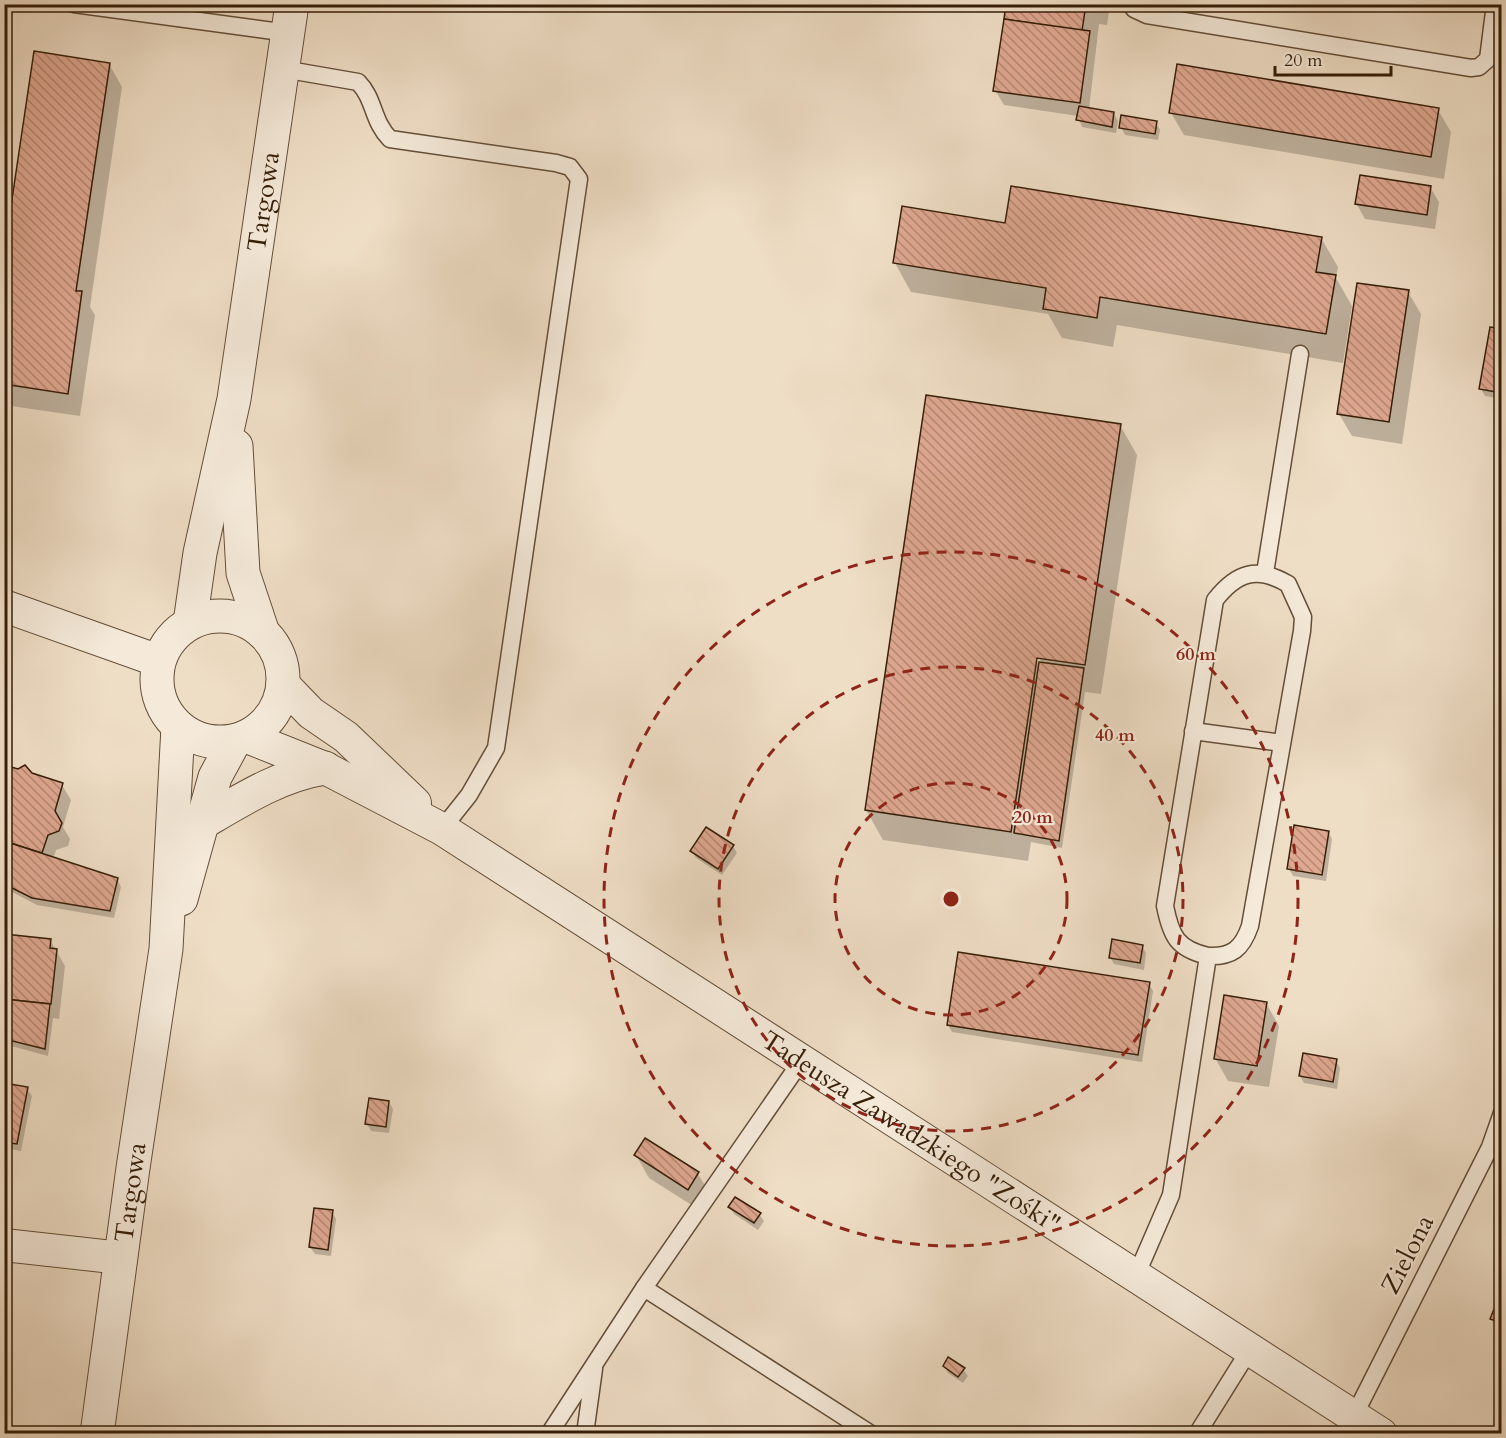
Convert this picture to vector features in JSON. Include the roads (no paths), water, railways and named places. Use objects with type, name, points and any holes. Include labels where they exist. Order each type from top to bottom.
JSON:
[{"type":"street","name":"Targowa","points":[[190,623],[200,553],[234,399],[290,19]]},
{"type":"street","name":"Targowa","points":[[234,399],[242,564],[247,592],[263,633]]},
{"type":"street","points":[[4,606],[159,661]]},
{"type":"street","points":[[220,616],[251,623],[263,633],[279,656],[283,684],[280,700],[273,715],[240,740],[204,741],[178,727],[166,713],[159,696],[156,679],[159,661],[166,645],[177,632],[190,623],[220,616]]},
{"type":"street","name":"Tadeusza Zawadzkiego \"Zośki\"","points":[[283,684],[311,712],[346,737],[442,829]]},
{"type":"street","name":"Targowa","points":[[97,1434],[166,949],[178,727]]},
{"type":"street","name":"Targowa","points":[[166,949],[215,777],[240,740]]},
{"type":"street","name":"Tadeusza Zawadzkiego \"Zośki\"","points":[[240,740],[325,768],[442,829],[1381,1434]]},
{"type":"street","points":[[202,824],[254,793],[299,772],[325,768]]},
{"type":"street","points":[[4,1245],[121,1258]]},
{"type":"lane","points":[[74,4],[290,19]]},
{"type":"lane","points":[[1131,4],[1134,9],[1148,15],[1471,69],[1488,59],[1496,4]]},
{"type":"lane","points":[[283,69],[357,82],[366,90],[379,128],[390,139],[556,163],[570,167],[579,179],[496,748],[469,795],[442,829]]},
{"type":"lane","points":[[1265,573],[1300,354]]},
{"type":"lane","points":[[1265,573],[1288,584],[1302,617],[1250,926],[1246,940],[1233,953],[1208,956],[1190,952],[1176,940],[1165,906],[1193,731],[1215,600],[1226,586],[1240,577],[1265,573]]},
{"type":"lane","points":[[1193,731],[1282,743]]},
{"type":"lane","points":[[1136,1276],[1171,1195],[1208,956]]},
{"type":"lane","points":[[549,1434],[644,1288],[802,1060]]},
{"type":"lane","name":"Zielona","points":[[1354,1416],[1490,1147],[1502,1113]]},
{"type":"lane","points":[[644,1288],[872,1434]]},
{"type":"lane","points":[[1197,1434],[1250,1349]]},
{"type":"lane","points":[[585,1434],[594,1365]]}]
